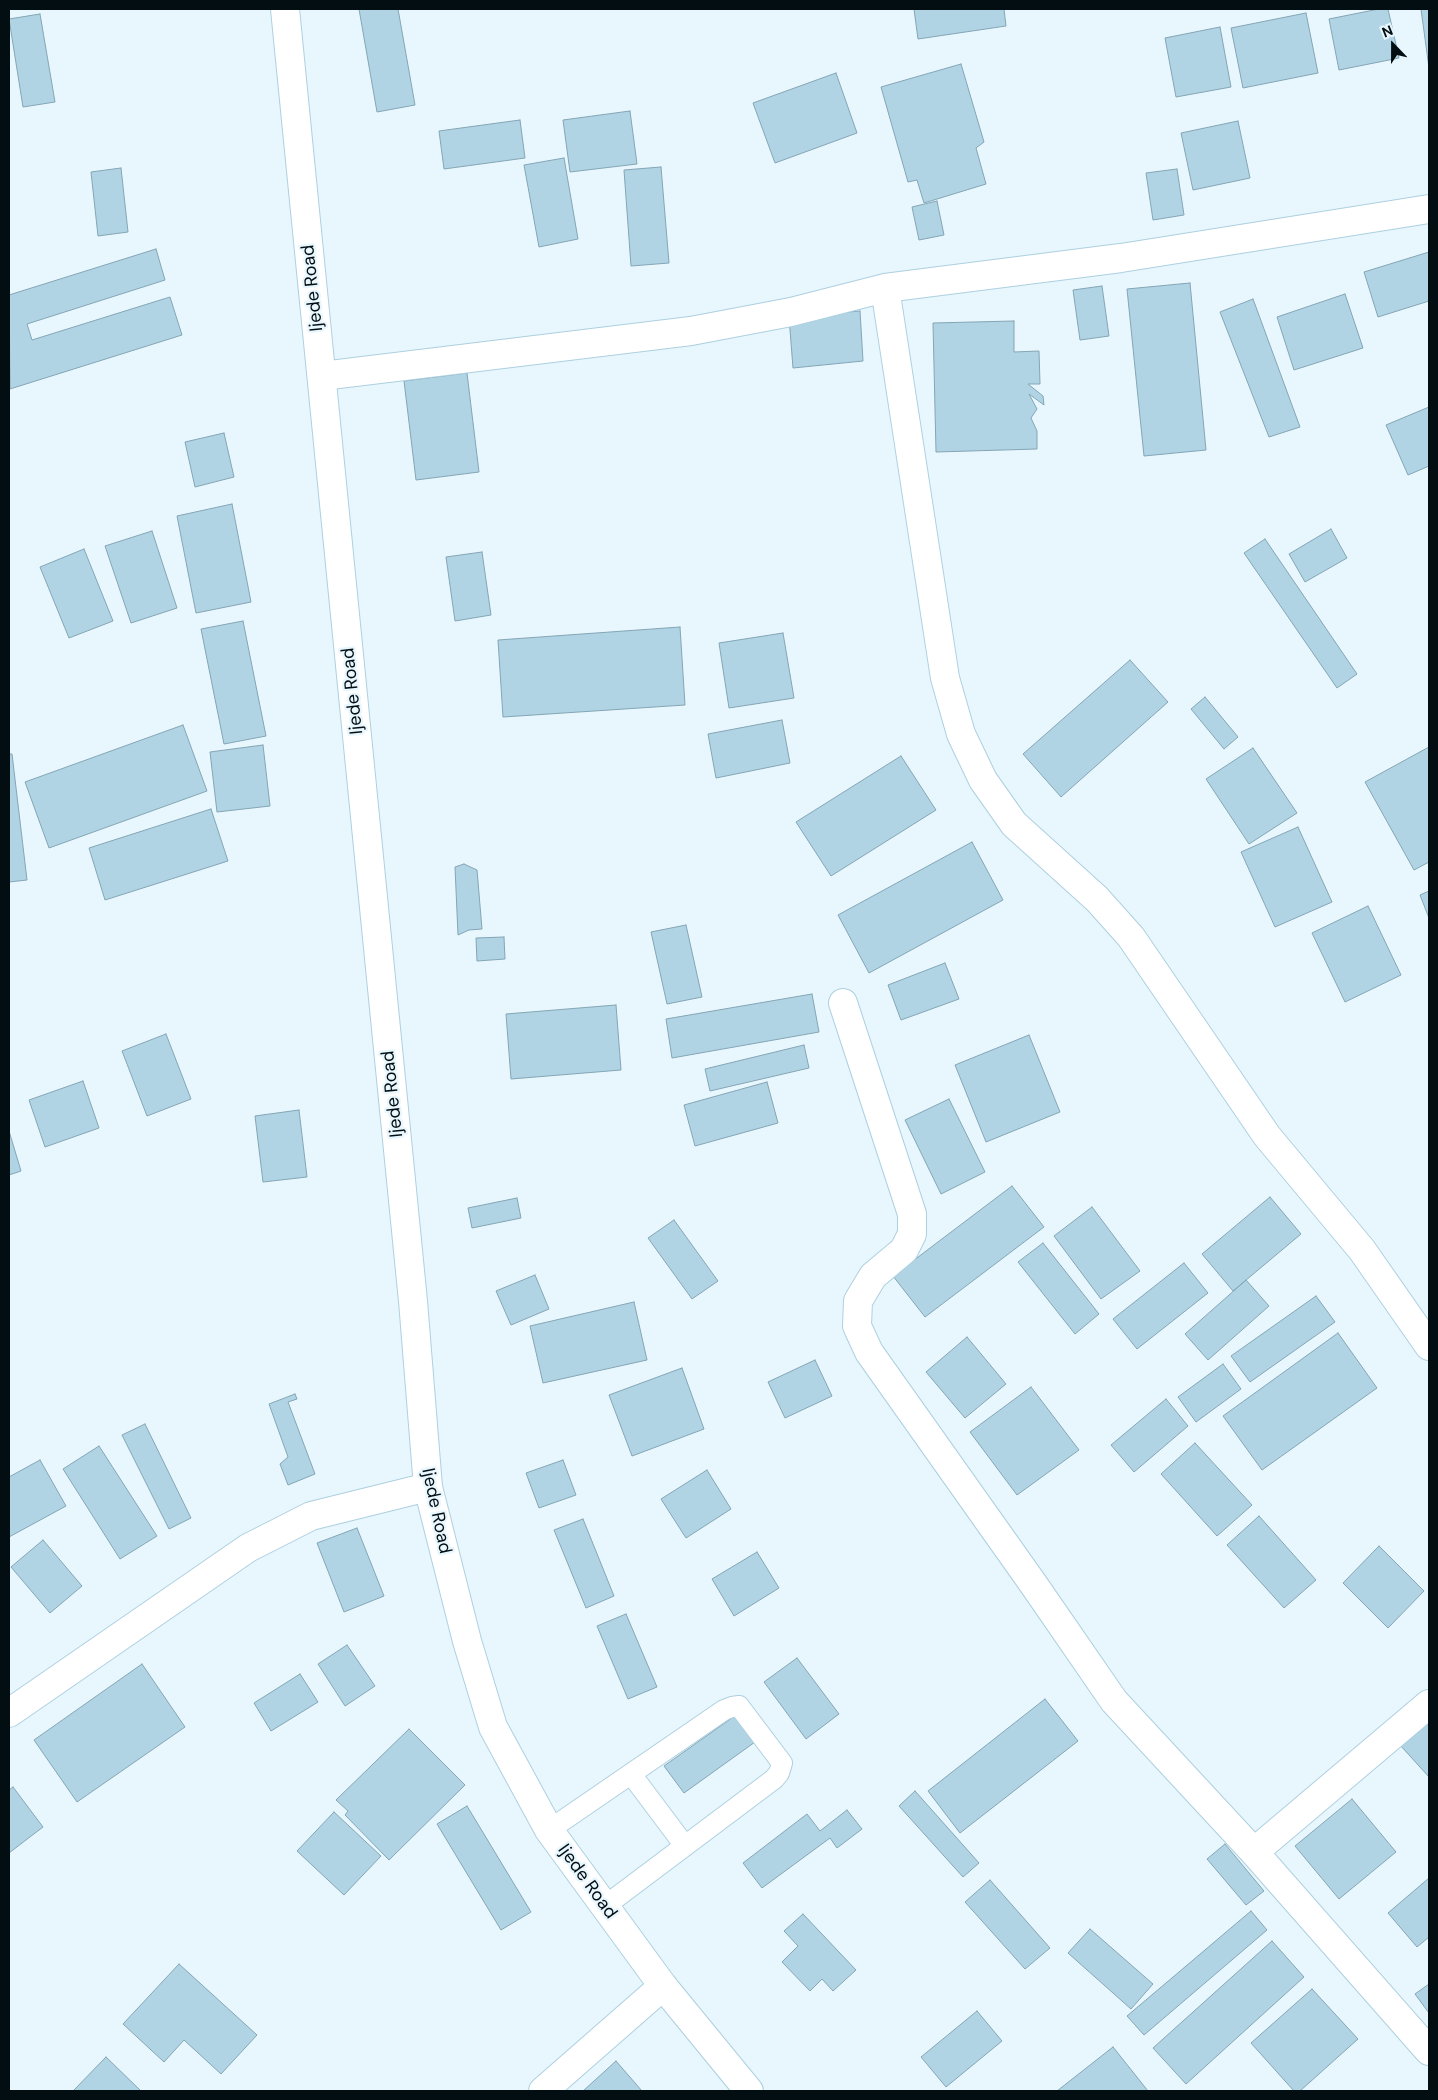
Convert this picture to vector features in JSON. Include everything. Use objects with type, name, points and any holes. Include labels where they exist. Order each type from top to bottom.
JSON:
[{"type":"street","name":"Ijede Road","points":[[285,9],[412,1291],[428,1486],[467,1641],[493,1727],[549,1830],[663,1986],[750,2091]]},
{"type":"street","points":[[322,376],[691,331],[791,312],[885,288],[1121,258],[1429,209]]},
{"type":"street","points":[[885,288],[945,678],[960,734],[982,780],[1014,824],[1096,898],[1131,937],[1267,1136],[1362,1250],[1429,1346]]},
{"type":"street","points":[[843,1004],[912,1214],[912,1234],[904,1250],[873,1276],[858,1300],[857,1326],[869,1352],[1029,1577],[1114,1701],[1254,1852],[1429,2051]]},
{"type":"street","points":[[9,1713],[248,1548],[312,1516],[428,1486]]},
{"type":"street","points":[[1254,1852],[1429,1704]]},
{"type":"street","points":[[543,2091],[663,1986]]},
{"type":"lane","points":[[549,1830],[724,1710],[739,1706],[782,1764],[779,1773],[774,1779],[605,1906]]},
{"type":"lane","points":[[631,1774],[685,1846]]},
{"type":"building","points":[[359,9],[398,9],[415,105],[377,112]]},
{"type":"building","points":[[914,9],[1004,9],[1006,26],[918,39]]},
{"type":"building","points":[[1379,9],[1388,9],[1399,58],[1339,70],[1329,19]]},
{"type":"building","points":[[1421,9],[1429,9],[1429,68]]},
{"type":"building","points":[[1306,13],[1318,73],[1243,88],[1231,28]]},
{"type":"building","points":[[40,14],[55,102],[23,107],[9,19]]},
{"type":"building","points":[[1220,27],[1231,87],[1176,97],[1165,38]]},
{"type":"building","points":[[961,64],[984,142],[976,148],[986,184],[924,203],[917,180],[908,182],[881,87]]},
{"type":"building","points":[[836,73],[857,133],[775,163],[753,103]]},
{"type":"building","points":[[630,111],[637,164],[570,172],[563,120]]},
{"type":"building","points":[[520,120],[525,158],[444,169],[439,131]]},
{"type":"building","points":[[1238,121],[1250,178],[1193,190],[1181,133]]},
{"type":"building","points":[[564,158],[578,239],[539,247],[524,165]]},
{"type":"building","points":[[661,167],[669,263],[631,266],[624,170]]},
{"type":"building","points":[[121,168],[128,232],[98,236],[91,172]]},
{"type":"building","points":[[1177,169],[1184,215],[1153,220],[1146,173]]},
{"type":"building","points":[[937,201],[944,235],[919,240],[912,207]]},
{"type":"building","points":[[156,249],[165,280],[27,324],[32,340],[170,297],[182,335],[10,389],[9,295]]},
{"type":"building","points":[[1429,252],[1429,301],[1378,317],[1364,272]]},
{"type":"building","points":[[1190,283],[1206,450],[1144,456],[1127,289]]},
{"type":"building","points":[[1102,286],[1109,336],[1080,340],[1073,290]]},
{"type":"building","points":[[1345,294],[1363,348],[1294,370],[1277,317]]},
{"type":"building","points":[[1253,299],[1300,427],[1269,437],[1220,312]]},
{"type":"building","points":[[860,311],[863,361],[793,368],[789,317]]},
{"type":"building","points":[[1014,321],[1014,352],[1039,351],[1040,384],[1028,384],[1043,396],[1044,405],[1029,394],[1037,409],[1031,418],[1037,431],[1037,449],[936,452],[933,323]]},
{"type":"building","points":[[467,373],[479,472],[416,480],[404,381]]},
{"type":"building","points":[[1429,407],[1429,466],[1408,475],[1386,425]]},
{"type":"building","points":[[224,433],[234,477],[195,487],[185,442]]},
{"type":"building","points":[[232,504],[251,602],[196,613],[177,516]]},
{"type":"building","points":[[1331,529],[1347,558],[1305,582],[1289,554]]},
{"type":"building","points":[[152,531],[177,608],[131,623],[105,546]]},
{"type":"building","points":[[1265,539],[1357,674],[1337,688],[1244,553]]},
{"type":"building","points":[[84,549],[113,621],[69,638],[40,567]]},
{"type":"building","points":[[482,552],[491,615],[455,621],[446,557]]},
{"type":"building","points":[[243,621],[266,736],[224,744],[201,629]]},
{"type":"building","points":[[680,627],[685,705],[503,717],[498,640]]},
{"type":"building","points":[[783,633],[794,698],[729,708],[719,643]]},
{"type":"building","points":[[1130,660],[1168,702],[1061,797],[1023,754]]},
{"type":"building","points":[[1205,697],[1238,737],[1224,749],[1191,709]]},
{"type":"building","points":[[782,720],[790,763],[716,778],[708,734]]},
{"type":"building","points":[[183,725],[207,791],[49,848],[25,782]]},
{"type":"building","points":[[263,745],[270,806],[217,812],[210,752]]},
{"type":"building","points":[[1429,747],[1429,862],[1414,870],[1365,782]]},
{"type":"building","points":[[1253,748],[1297,813],[1249,844],[1206,779]]},
{"type":"building","points":[[9,754],[12,754],[27,880],[9,882]]},
{"type":"building","points":[[901,756],[936,810],[831,876],[796,822]]},
{"type":"building","points":[[211,809],[228,861],[105,900],[89,848]]},
{"type":"building","points":[[1298,827],[1332,902],[1275,927],[1241,852]]},
{"type":"building","points":[[972,842],[1003,900],[869,973],[838,915]]},
{"type":"building","points":[[464,864],[477,870],[482,929],[469,930],[458,935],[455,867]]},
{"type":"building","points":[[1429,891],[1429,918],[1420,895]]},
{"type":"building","points":[[1368,906],[1401,975],[1345,1002],[1312,933]]},
{"type":"building","points":[[686,925],[702,997],[667,1004],[651,932]]},
{"type":"building","points":[[504,937],[505,959],[477,961],[476,938]]},
{"type":"building","points":[[945,963],[959,999],[901,1020],[888,985]]},
{"type":"building","points":[[812,994],[819,1032],[672,1058],[666,1019]]},
{"type":"building","points":[[616,1005],[621,1070],[511,1079],[506,1014]]},
{"type":"building","points":[[166,1034],[191,1099],[147,1116],[122,1051]]},
{"type":"building","points":[[1029,1035],[1060,1112],[986,1142],[955,1065]]},
{"type":"building","points":[[804,1045],[809,1068],[710,1091],[705,1069]]},
{"type":"building","points":[[83,1081],[99,1128],[45,1147],[29,1100]]},
{"type":"building","points":[[767,1082],[778,1123],[695,1146],[684,1105]]},
{"type":"building","points":[[949,1099],[985,1172],[941,1194],[905,1120]]},
{"type":"building","points":[[299,1110],[307,1177],[263,1182],[255,1116]]},
{"type":"building","points":[[9,1131],[21,1171],[9,1175]]},
{"type":"building","points":[[1012,1186],[1044,1227],[925,1317],[893,1276]]},
{"type":"building","points":[[1270,1197],[1301,1234],[1233,1291],[1202,1254]]},
{"type":"building","points":[[517,1198],[521,1218],[472,1228],[468,1208]]},
{"type":"building","points":[[1092,1207],[1140,1271],[1101,1299],[1054,1236]]},
{"type":"building","points":[[674,1220],[718,1281],[692,1299],[648,1238]]},
{"type":"building","points":[[1043,1243],[1099,1314],[1075,1334],[1018,1262]]},
{"type":"building","points":[[1184,1263],[1208,1293],[1137,1349],[1113,1319]]},
{"type":"building","points":[[535,1275],[549,1309],[511,1325],[496,1291]]},
{"type":"building","points":[[1246,1280],[1269,1306],[1208,1360],[1185,1334]]},
{"type":"building","points":[[1316,1296],[1335,1322],[1250,1382],[1231,1356]]},
{"type":"building","points":[[634,1302],[647,1360],[543,1383],[530,1326]]},
{"type":"building","points":[[1338,1333],[1377,1388],[1262,1470],[1223,1416]]},
{"type":"building","points":[[967,1337],[1006,1384],[965,1418],[926,1372]]},
{"type":"building","points":[[815,1360],[832,1396],[785,1418],[768,1382]]},
{"type":"building","points":[[1223,1364],[1241,1389],[1196,1422],[1178,1397]]},
{"type":"building","points":[[682,1368],[704,1429],[632,1456],[609,1395]]},
{"type":"building","points":[[1031,1387],[1079,1450],[1017,1495],[970,1432]]},
{"type":"building","points":[[295,1394],[297,1399],[288,1402],[315,1474],[288,1485],[280,1464],[288,1457],[269,1404]]},
{"type":"building","points":[[1166,1399],[1188,1426],[1134,1472],[1111,1445]]},
{"type":"building","points":[[145,1424],[191,1518],[169,1529],[122,1435]]},
{"type":"building","points":[[1195,1443],[1252,1505],[1217,1536],[1161,1474]]},
{"type":"building","points":[[99,1446],[157,1536],[120,1559],[63,1469]]},
{"type":"building","points":[[40,1460],[66,1506],[9,1537],[9,1477]]},
{"type":"building","points":[[563,1460],[576,1495],[539,1508],[526,1473]]},
{"type":"building","points":[[707,1470],[731,1509],[686,1538],[661,1499]]},
{"type":"building","points":[[1259,1516],[1316,1580],[1284,1608],[1227,1545]]},
{"type":"building","points":[[583,1519],[614,1596],[586,1608],[554,1530]]},
{"type":"building","points":[[357,1528],[384,1596],[344,1612],[317,1543]]},
{"type":"building","points":[[43,1540],[82,1586],[50,1613],[11,1567]]},
{"type":"building","points":[[1379,1546],[1424,1591],[1388,1628],[1343,1583]]},
{"type":"building","points":[[757,1552],[779,1588],[734,1616],[712,1579]]},
{"type":"building","points":[[626,1614],[657,1687],[628,1699],[597,1626]]},
{"type":"building","points":[[347,1645],[375,1686],[345,1706],[318,1664]]},
{"type":"building","points":[[797,1658],[839,1714],[806,1739],[764,1682]]},
{"type":"building","points":[[142,1664],[185,1727],[77,1802],[34,1740]]},
{"type":"building","points":[[300,1674],[318,1702],[271,1731],[254,1703]]},
{"type":"building","points":[[1045,1699],[1078,1741],[960,1833],[928,1791]]},
{"type":"building","points":[[736,1715],[755,1742],[684,1793],[664,1766]]},
{"type":"building","points":[[1429,1719],[1429,1777],[1400,1745]]},
{"type":"building","points":[[409,1729],[465,1785],[389,1860],[345,1815],[348,1811],[336,1800]]},
{"type":"building","points":[[13,1787],[43,1827],[9,1853],[9,1790]]},
{"type":"building","points":[[915,1791],[979,1863],[963,1877],[899,1806]]},
{"type":"building","points":[[1352,1799],[1396,1852],[1339,1899],[1295,1846]]},
{"type":"building","points":[[467,1806],[531,1912],[501,1930],[437,1824]]},
{"type":"building","points":[[847,1810],[862,1829],[837,1848],[830,1838],[762,1888],[743,1863],[807,1814],[820,1831]]},
{"type":"building","points":[[334,1812],[381,1856],[344,1895],[297,1851]]},
{"type":"building","points":[[1225,1844],[1264,1891],[1246,1905],[1207,1859]]},
{"type":"building","points":[[1429,1878],[1429,1937],[1417,1947],[1388,1913]]},
{"type":"building","points":[[990,1880],[1050,1948],[1025,1969],[965,1902]]},
{"type":"building","points":[[1251,1911],[1267,1930],[1144,2035],[1127,2016]]},
{"type":"building","points":[[803,1914],[856,1970],[833,1991],[822,1979],[810,1991],[782,1962],[798,1946],[784,1931]]},
{"type":"building","points":[[1090,1929],[1153,1984],[1131,2009],[1068,1953]]},
{"type":"building","points":[[1272,1941],[1304,1977],[1186,2084],[1153,2048]]},
{"type":"building","points":[[179,1964],[257,2035],[221,2074],[184,2040],[164,2062],[123,2024]]},
{"type":"building","points":[[1429,1984],[1429,2013],[1415,1994]]},
{"type":"building","points":[[1312,1989],[1358,2039],[1300,2091],[1294,2091],[1251,2043]]},
{"type":"building","points":[[977,2011],[1002,2041],[946,2087],[921,2057]]},
{"type":"building","points":[[1113,2047],[1148,2091],[1057,2091]]},
{"type":"building","points":[[106,2057],[141,2091],[73,2091]]},
{"type":"building","points":[[616,2061],[642,2091],[583,2091]]}]
